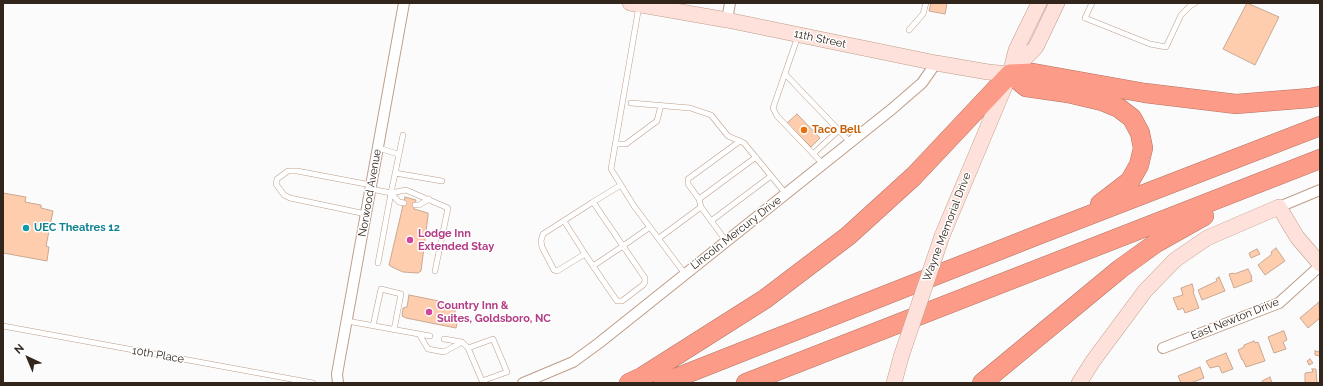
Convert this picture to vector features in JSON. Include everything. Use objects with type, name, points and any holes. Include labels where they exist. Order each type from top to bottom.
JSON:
[{"type":"highway","points":[[629,383],[649,373],[765,299],[848,236],[914,176],[1010,74],[1033,73],[1145,93],[1236,104],[1320,96]]},
{"type":"highway","points":[[1010,74],[1026,87],[1068,93],[1102,101],[1119,108],[1132,118],[1140,133],[1142,148],[1139,165],[1130,182],[1097,206],[1038,235]]},
{"type":"highway","points":[[663,383],[1038,235],[1320,126]]},
{"type":"highway","points":[[746,383],[1320,159]]},
{"type":"highway","points":[[982,383],[1120,269],[1156,244],[1188,224],[1297,168]]},
{"type":"street","name":"Norwood Avenue","points":[[338,383],[337,374],[404,3]]},
{"type":"street","points":[[727,20],[730,3]]},
{"type":"street","name":"Wayne Memorial Drive","points":[[894,383],[901,357],[942,236],[1010,74],[1016,50],[1039,3]]},
{"type":"street","name":"Wayne Memorial Drive","points":[[1010,74],[1036,47],[1057,3]]},
{"type":"street","name":"11th Street","points":[[635,4],[727,20],[936,63],[988,72],[1010,74]]},
{"type":"street","name":"Lincoln Mercury Drive","points":[[523,383],[573,362],[599,344],[892,109],[922,83],[936,63]]},
{"type":"street","points":[[1079,383],[1093,361],[1145,290],[1175,260],[1207,238],[1279,206],[1320,190]]},
{"type":"street","points":[[1279,206],[1296,236],[1320,265]]},
{"type":"street","name":"East Newton Drive","points":[[1163,348],[1279,303],[1320,265]]},
{"type":"lane","points":[[909,30],[923,14],[926,3]]},
{"type":"lane","points":[[1092,3],[1085,18],[1150,44],[1166,47],[1181,15],[1190,6],[1196,3]]},
{"type":"lane","points":[[635,4],[616,144],[611,169],[634,206],[685,274]]},
{"type":"lane","points":[[798,35],[773,108],[776,116],[823,164]]},
{"type":"lane","points":[[784,74],[850,142]]},
{"type":"lane","points":[[631,103],[690,108],[711,115],[728,136],[744,142],[786,194]]},
{"type":"lane","points":[[616,144],[626,144],[657,121],[661,105]]},
{"type":"lane","points":[[813,154],[839,130]]},
{"type":"lane","points":[[378,263],[394,173],[403,135]]},
{"type":"lane","points":[[726,241],[701,207],[699,199],[688,184],[688,179],[740,141]]},
{"type":"lane","points":[[378,148],[398,154]]},
{"type":"lane","points":[[699,199],[756,157]]},
{"type":"lane","points":[[366,214],[290,198],[284,195],[276,184],[277,179],[288,171],[297,171],[371,187],[391,194],[399,202],[404,203]]},
{"type":"lane","points":[[394,173],[442,181]]},
{"type":"lane","points":[[711,221],[771,176]]},
{"type":"lane","points":[[586,254],[562,269],[557,271],[554,270],[542,247],[541,241],[543,234],[621,185]]},
{"type":"lane","points":[[391,194],[406,190],[448,208],[435,271]]},
{"type":"lane","points":[[415,205],[419,205],[429,199]]},
{"type":"lane","points":[[564,221],[615,298],[618,301],[622,301],[643,285],[645,282],[644,278],[593,202]]},
{"type":"lane","points":[[659,238],[701,207]]},
{"type":"lane","points":[[593,266],[650,227]]},
{"type":"lane","points":[[373,326],[381,289],[401,294],[394,330]]},
{"type":"lane","points":[[347,321],[430,336]]},
{"type":"lane","name":"10th Place","points":[[3,326],[313,383]]},
{"type":"lane","points":[[419,334],[428,349],[444,352],[462,342]]},
{"type":"lane","points":[[444,339],[462,342],[468,348],[483,382],[507,372],[493,339],[468,348]]},
{"type":"building","points":[[931,3],[947,3],[945,14],[929,11]]},
{"type":"building","points":[[1247,3],[1279,17],[1255,65],[1223,49]]},
{"type":"building","name":"Taco Bell","points":[[797,114],[820,138],[811,147],[787,123]]},
{"type":"building","name":"UEC Theatres 12","points":[[3,193],[26,197],[25,202],[41,205],[41,208],[53,211],[46,246],[49,247],[47,261],[3,253]]},
{"type":"building","name":"Lodge Inn Extended Stay","points":[[405,197],[416,200],[414,209],[428,213],[421,271],[418,273],[403,272],[389,265]]},
{"type":"building","points":[[1276,248],[1285,261],[1265,275],[1258,265],[1272,254],[1271,252]]},
{"type":"building","points":[[1257,249],[1260,254],[1251,258],[1249,253]]},
{"type":"building","points":[[1248,269],[1252,277],[1252,281],[1234,288],[1229,274],[1234,274]]},
{"type":"building","points":[[1219,277],[1225,291],[1202,300],[1198,290],[1217,281],[1216,279]]},
{"type":"building","points":[[1192,284],[1193,292],[1199,308],[1185,313],[1183,308],[1178,310],[1173,298],[1183,295],[1181,288]]},
{"type":"building","name":"Country Inn & Suites, Goldsboro, NC","points":[[409,295],[449,303],[455,306],[455,315],[458,319],[456,328],[402,316],[403,308],[407,307]]},
{"type":"building","points":[[1319,302],[1320,318],[1308,328],[1300,318]]},
{"type":"building","points":[[1283,331],[1287,340],[1283,342],[1286,349],[1274,353],[1268,337]]},
{"type":"building","points":[[1254,341],[1255,343],[1258,342],[1265,361],[1246,367],[1238,350],[1244,347],[1244,345]]},
{"type":"building","points":[[1315,351],[1320,352],[1320,356],[1315,355]]},
{"type":"building","points":[[1226,353],[1233,369],[1222,373],[1219,366],[1210,368],[1206,361]]},
{"type":"building","points":[[1310,359],[1313,363],[1309,365],[1307,361]]},
{"type":"building","points":[[1200,367],[1204,378],[1191,383],[1181,383],[1178,376]]},
{"type":"building","points":[[1312,369],[1316,369],[1317,383],[1305,383],[1305,373],[1313,372]]},
{"type":"building","points":[[1270,377],[1272,383],[1263,383],[1262,381]]},
{"type":"place","name":"Taco Bell","points":[[804,130]]},
{"type":"place","name":"UEC Theatres 12","points":[[26,228]]},
{"type":"place","name":"Lodge Inn Extended Stay","points":[[410,240]]},
{"type":"place","name":"Country Inn & Suites, Goldsboro, NC","points":[[429,312]]}]
